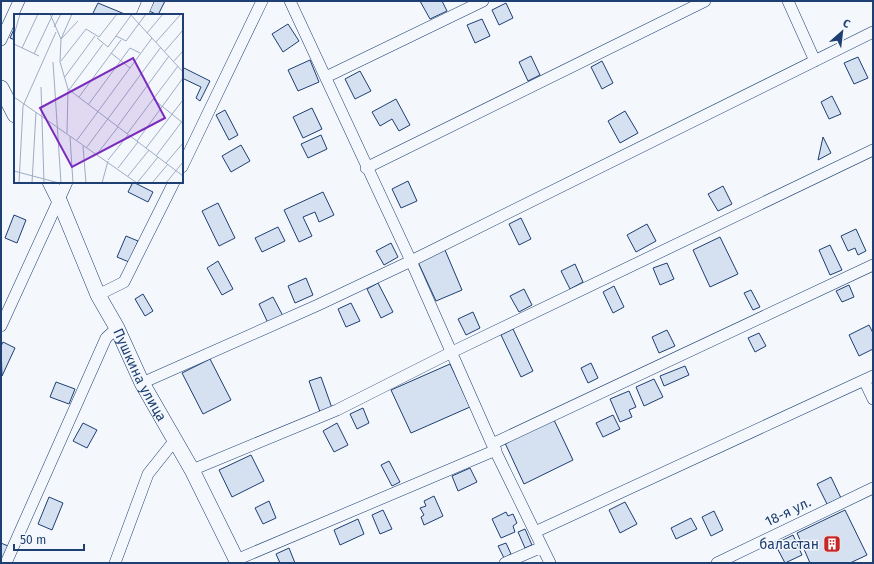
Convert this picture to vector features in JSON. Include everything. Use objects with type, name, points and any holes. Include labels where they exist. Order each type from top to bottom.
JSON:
[{"type":"highway","points":[[1,88],[14,113]]},
{"type":"highway","name":"Пушкина улица","points":[[50,183],[98,295],[117,328],[142,383],[192,470],[237,562]]},
{"type":"street","points":[[1,40],[20,1]]},
{"type":"street","points":[[142,14],[148,1]]},
{"type":"street","points":[[183,165],[262,1]]},
{"type":"street","points":[[290,1],[326,77],[366,168],[411,261],[494,447],[550,563]]},
{"type":"street","points":[[326,77],[483,1]]},
{"type":"street","points":[[366,168],[704,1]]},
{"type":"street","points":[[788,1],[815,61]]},
{"type":"street","points":[[142,383],[318,305],[411,261],[873,32]]},
{"type":"street","points":[[192,470],[337,410],[452,352],[873,150]]},
{"type":"street","points":[[1,326],[67,183]]},
{"type":"street","points":[[98,295],[124,282],[174,183]]},
{"type":"street","points":[[237,562],[494,447],[873,265]]},
{"type":"street","points":[[6,563],[106,338],[117,328]]},
{"type":"street","points":[[535,532],[869,378],[873,399]]},
{"type":"street","points":[[115,563],[148,474],[175,440]]},
{"type":"street","name":"18-я ул.","points":[[717,563],[873,488]]},
{"type":"street","points":[[505,563],[542,547]]},
{"type":"building","points":[[154,1],[165,1],[158,14],[149,11]]},
{"type":"building","points":[[420,1],[442,1],[447,11],[430,19]]},
{"type":"building","points":[[98,3],[125,14],[96,14],[93,13]]},
{"type":"building","points":[[506,3],[513,18],[499,25],[492,10]]},
{"type":"building","points":[[482,19],[490,36],[475,43],[467,25]]},
{"type":"building","points":[[288,24],[299,41],[283,52],[272,34]]},
{"type":"building","points":[[14,29],[14,40],[10,38]]},
{"type":"building","points":[[531,56],[540,75],[528,81],[519,62]]},
{"type":"building","points":[[858,57],[868,78],[854,84],[844,63]]},
{"type":"building","points":[[310,60],[319,82],[298,91],[288,70]]},
{"type":"building","points":[[602,61],[613,83],[602,89],[591,67]]},
{"type":"building","points":[[183,68],[210,81],[200,101],[196,98],[201,87],[183,78]]},
{"type":"building","points":[[360,71],[371,91],[355,99],[345,79]]},
{"type":"building","points":[[832,96],[841,114],[829,119],[821,102]]},
{"type":"building","points":[[396,99],[410,125],[399,131],[392,119],[380,126],[372,112]]},
{"type":"building","points":[[312,108],[322,129],[303,138],[293,117]]},
{"type":"building","points":[[225,110],[238,135],[229,140],[216,115]]},
{"type":"building","points":[[625,111],[638,133],[620,143],[608,121]]},
{"type":"building","points":[[321,135],[327,149],[308,158],[301,144]]},
{"type":"building","points":[[823,137],[831,153],[818,160]]},
{"type":"building","points":[[241,145],[250,161],[231,172],[222,156]]},
{"type":"building","points":[[408,181],[417,201],[401,208],[392,189]]},
{"type":"building","points":[[132,183],[135,183],[153,192],[148,202],[128,192]]},
{"type":"building","points":[[723,186],[732,204],[718,211],[708,194]]},
{"type":"building","points":[[323,192],[334,215],[319,222],[315,212],[303,217],[312,236],[299,242],[284,210]]},
{"type":"building","points":[[218,203],[235,238],[219,246],[202,211]]},
{"type":"building","points":[[14,215],[26,220],[17,243],[5,238]]},
{"type":"building","points":[[521,218],[531,239],[519,245],[509,224]]},
{"type":"building","points":[[647,224],[656,241],[636,252],[627,235]]},
{"type":"building","points":[[278,227],[285,241],[262,252],[255,238]]},
{"type":"building","points":[[856,229],[866,251],[858,255],[855,248],[848,251],[841,236]]},
{"type":"building","points":[[126,236],[138,241],[129,262],[117,257]]},
{"type":"building","points":[[720,237],[738,274],[710,287],[693,250]]},
{"type":"building","points":[[391,243],[398,257],[384,265],[376,251]]},
{"type":"building","points":[[830,245],[842,270],[830,275],[819,250]]},
{"type":"building","points":[[445,250],[462,290],[436,301],[418,262]]},
{"type":"building","points":[[218,261],[233,289],[222,295],[207,268]]},
{"type":"building","points":[[667,263],[674,279],[660,285],[653,268]]},
{"type":"building","points":[[575,264],[583,282],[570,289],[561,271]]},
{"type":"building","points":[[306,278],[313,295],[295,303],[288,286]]},
{"type":"building","points":[[378,283],[393,312],[381,318],[367,289]]},
{"type":"building","points":[[849,285],[854,297],[842,302],[836,291]]},
{"type":"building","points":[[614,286],[624,307],[613,313],[603,292]]},
{"type":"building","points":[[524,289],[532,305],[519,312],[510,296]]},
{"type":"building","points":[[751,290],[760,307],[753,310],[744,293]]},
{"type":"building","points":[[143,294],[153,311],[145,316],[135,299]]},
{"type":"building","points":[[273,297],[283,316],[268,323],[259,304]]},
{"type":"building","points":[[351,303],[360,321],[346,327],[338,309]]},
{"type":"building","points":[[473,312],[480,328],[466,335],[458,319]]},
{"type":"building","points":[[869,325],[873,333],[873,349],[859,356],[849,335]]},
{"type":"building","points":[[513,329],[533,371],[521,377],[501,335]]},
{"type":"building","points":[[667,330],[675,346],[659,353],[652,337]]},
{"type":"building","points":[[759,333],[766,346],[755,352],[748,338]]},
{"type":"building","points":[[3,342],[15,348],[2,376],[1,346]]},
{"type":"building","points":[[210,359],[231,400],[203,414],[182,373]]},
{"type":"building","points":[[591,363],[598,378],[588,383],[581,368]]},
{"type":"building","points":[[450,364],[470,407],[411,433],[391,390]]},
{"type":"building","points":[[685,366],[689,375],[664,386],[660,376]]},
{"type":"building","points":[[321,377],[332,408],[320,412],[309,381]]},
{"type":"building","points":[[654,379],[663,397],[644,406],[636,387]]},
{"type":"building","points":[[56,382],[75,389],[69,404],[50,397]]},
{"type":"building","points":[[629,391],[636,407],[629,410],[632,417],[620,422],[610,399]]},
{"type":"building","points":[[363,408],[369,423],[357,429],[350,414]]},
{"type":"building","points":[[613,415],[620,429],[603,437],[596,423]]},
{"type":"building","points":[[554,420],[573,460],[524,484],[505,443]]},
{"type":"building","points":[[83,423],[97,430],[87,448],[73,441]]},
{"type":"building","points":[[337,423],[348,445],[334,452],[323,431]]},
{"type":"building","points":[[251,455],[264,481],[232,497],[219,470]]},
{"type":"building","points":[[389,461],[400,482],[392,486],[381,465]]},
{"type":"building","points":[[470,468],[477,482],[458,491],[452,476]]},
{"type":"building","points":[[831,477],[841,498],[827,504],[817,484]]},
{"type":"building","points":[[434,496],[443,516],[424,525],[421,517],[424,515],[420,508],[426,506],[424,501]]},
{"type":"building","points":[[49,497],[63,503],[52,530],[38,524]]},
{"type":"building","points":[[269,501],[276,518],[263,524],[255,508]]},
{"type":"building","points":[[625,502],[637,524],[620,533],[609,510]]},
{"type":"building","points":[[383,510],[392,529],[380,534],[372,515]]},
{"type":"building","name":"баластан","points":[[845,510],[867,555],[850,563],[810,563],[797,533]]},
{"type":"building","points":[[714,511],[723,530],[711,536],[702,517]]},
{"type":"building","points":[[506,512],[508,516],[513,514],[517,523],[513,526],[515,532],[501,538],[492,519]]},
{"type":"building","points":[[691,518],[697,529],[676,539],[671,528]]},
{"type":"building","points":[[358,519],[364,534],[340,545],[334,530]]},
{"type":"building","points":[[525,529],[532,545],[525,548],[518,532]]},
{"type":"building","points":[[793,535],[802,555],[785,563],[775,544]]},
{"type":"building","points":[[1,543],[8,546],[2,561],[1,560]]},
{"type":"building","points":[[506,543],[511,554],[504,558],[498,546]]},
{"type":"building","points":[[289,548],[295,563],[280,563],[276,554]]},
{"type":"place","name":"баластан","points":[[832,544]]}]
